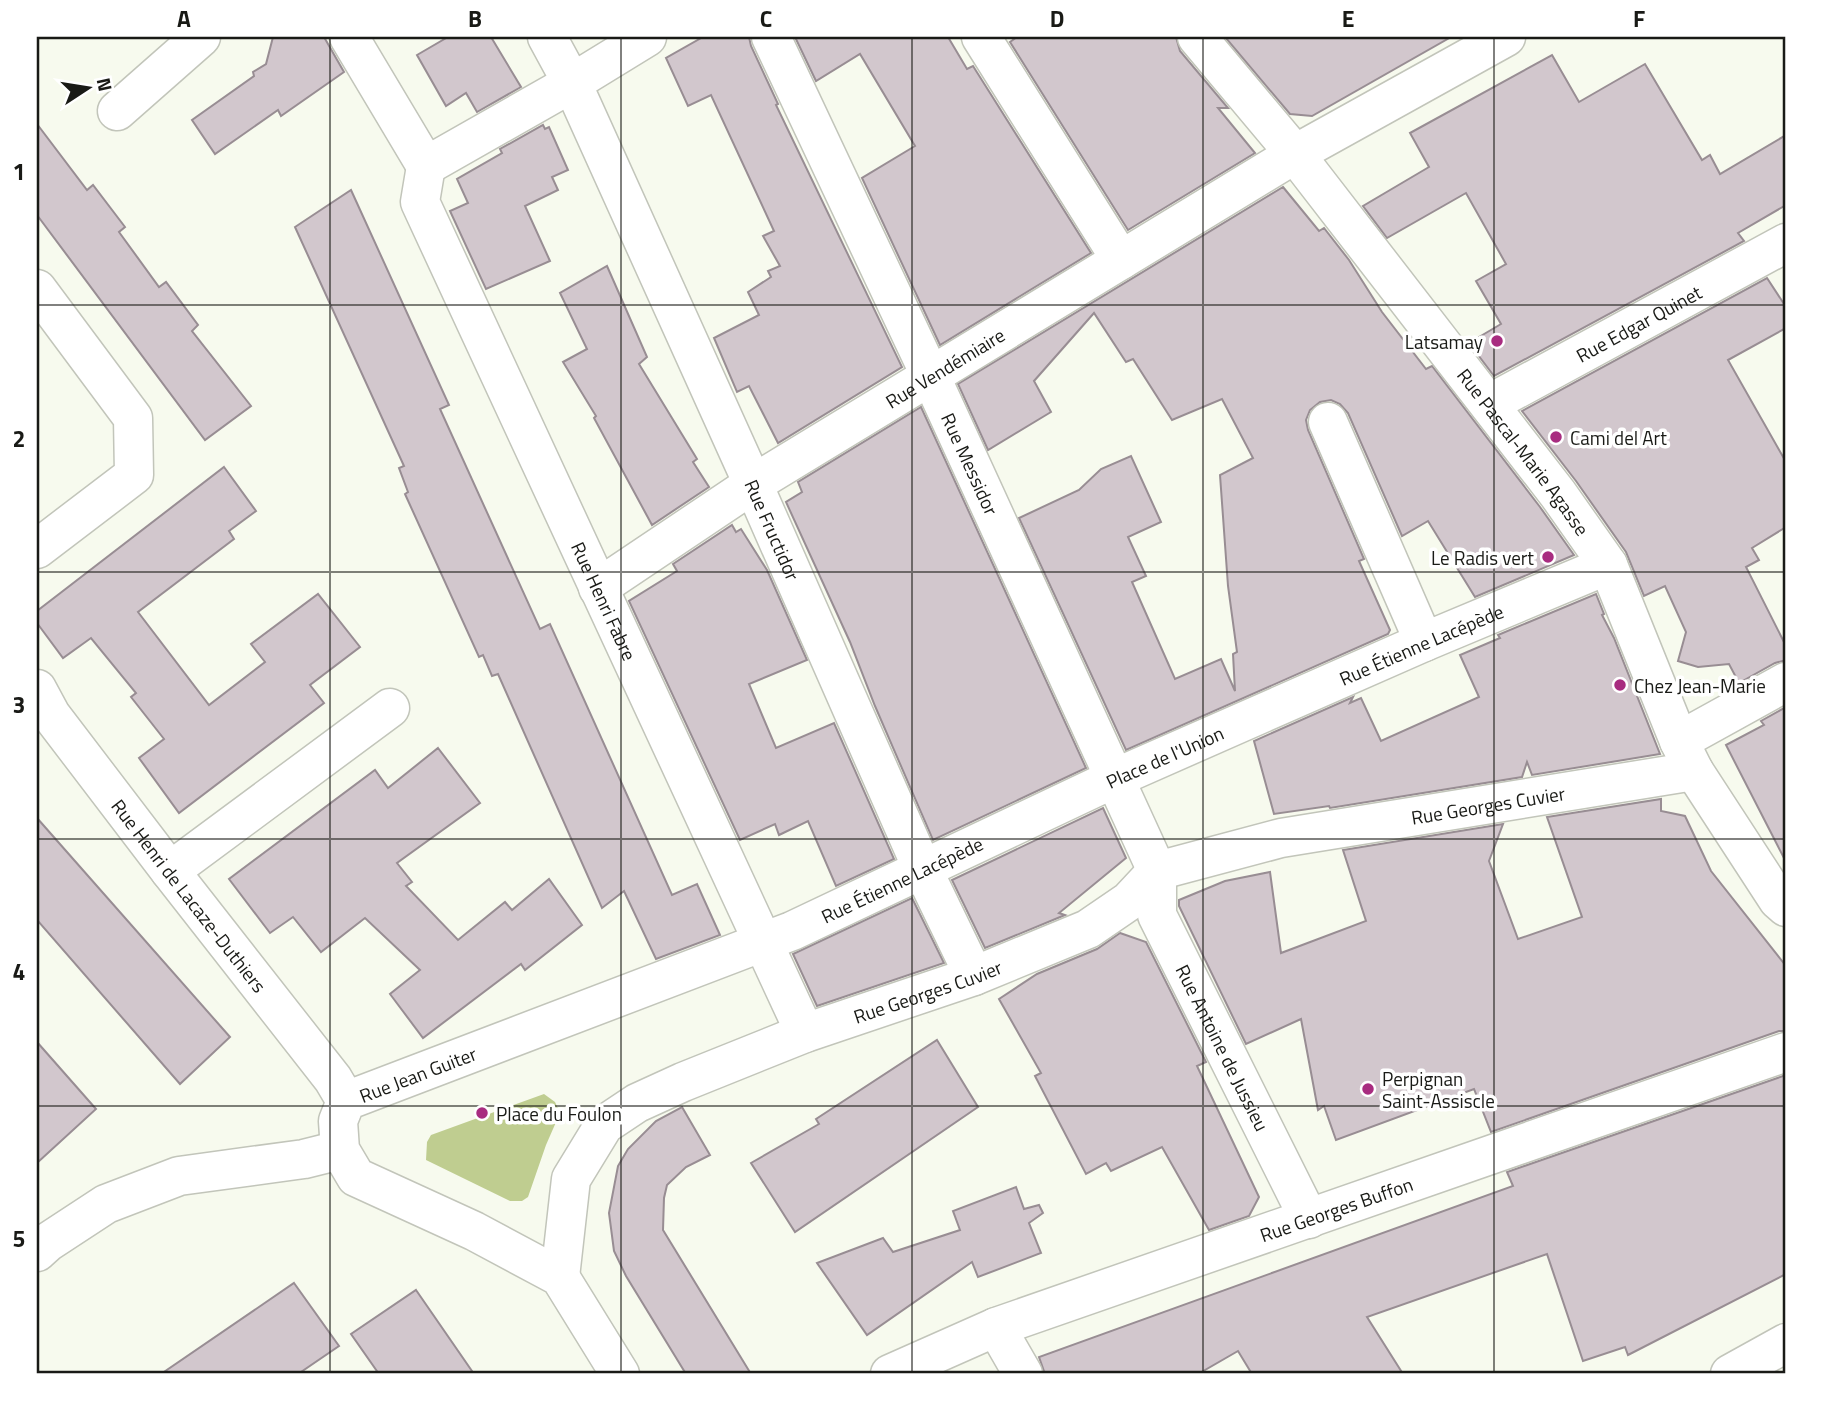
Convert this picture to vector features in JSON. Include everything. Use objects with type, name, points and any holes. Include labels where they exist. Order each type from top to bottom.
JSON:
[{"type":"street","points":[[117,111],[201,37]]},
{"type":"street","points":[[349,37],[426,166],[647,37]]},
{"type":"street","name":"Rue Fructidor","points":[[547,37],[572,83],[922,868],[974,976]]},
{"type":"street","name":"Rue Messidor","points":[[771,37],[931,377],[1113,779]]},
{"type":"street","points":[[981,37],[1121,260]]},
{"type":"street","name":"Rue Pascal-Marie Agasse","points":[[1198,37],[1295,153],[1559,494],[1608,565],[1686,756],[1778,901],[1786,907]]},
{"type":"street","name":"Rue Vendémiaire","points":[[598,588],[753,484],[1295,153],[1506,37]]},
{"type":"street","name":"Rue Henri Fabre","points":[[426,166],[420,202],[805,1033]]},
{"type":"street","name":"Rue Edgar Quinet","points":[[1489,404],[1786,243]]},
{"type":"street","points":[[37,289],[133,418],[135,475],[37,549]]},
{"type":"street","points":[[1328,422],[1423,642]]},
{"type":"street","name":"Rue Étienne Lacépède","points":[[1236,725],[1423,642],[1608,565]]},
{"type":"street","name":"Rue Georges Cuvier","points":[[560,1277],[571,1179],[604,1125],[637,1103],[805,1033],[974,976],[1088,929],[1129,901],[1157,872],[1280,838],[1686,756],[1786,682]]},
{"type":"street","name":"Rue Henri de Lacaze-Duthiers","points":[[37,689],[51,715],[333,1079],[346,1101]]},
{"type":"street","points":[[170,871],[390,708]]},
{"type":"street","name":"Place de l'Union","points":[[1157,872],[1113,779],[1236,725]]},
{"type":"street","name":"Rue Étienne Lacépède","points":[[765,942],[1113,779]]},
{"type":"street","name":"Rue Antoine de Jussieu","points":[[1157,872],[1157,915],[1309,1219]]},
{"type":"street","name":"Rue Jean Guiter","points":[[340,1150],[338,1121],[346,1101],[765,942]]},
{"type":"street","name":"Rue Georges Buffon","points":[[890,1374],[996,1327],[1786,1052]]},
{"type":"street","points":[[37,1252],[106,1204],[179,1177],[304,1159],[340,1150],[356,1177],[474,1231],[560,1277],[620,1374]]},
{"type":"street","points":[[996,1327],[1023,1374]]},
{"type":"street","points":[[1730,1374],[1786,1343]]},
{"type":"green space","points":[[544,1094],[555,1102],[560,1113],[528,1197],[522,1201],[510,1201],[426,1160],[427,1142],[431,1135]]},
{"type":"building","points":[[273,37],[324,37],[344,72],[281,116],[278,110],[215,154],[192,120],[254,76],[253,72],[266,64]]},
{"type":"building","points":[[448,37],[491,37],[521,87],[477,112],[466,93],[446,106],[417,55]]},
{"type":"building","points":[[703,37],[749,37],[778,104],[776,105],[902,367],[778,443],[749,386],[737,392],[714,338],[759,315],[748,292],[771,277],[768,271],[780,266],[763,236],[774,231],[711,95],[688,106],[666,58]]},
{"type":"building","points":[[795,37],[948,37],[967,69],[973,66],[1091,253],[940,345],[862,178],[915,146],[860,54],[816,81]]},
{"type":"building","points":[[1017,37],[1176,37],[1180,51],[1228,108],[1218,108],[1255,153],[1128,230],[1010,42]]},
{"type":"building","points":[[1225,37],[1451,37],[1312,116],[1290,114]]},
{"type":"building","points":[[1552,55],[1579,102],[1645,64],[1702,160],[1710,155],[1720,174],[1786,135],[1786,205],[1738,233],[1744,241],[1494,376],[1469,343],[1501,324],[1476,281],[1506,264],[1466,193],[1387,238],[1363,206],[1429,167],[1410,133]]},
{"type":"building","points":[[37,124],[87,190],[93,185],[125,227],[119,232],[159,287],[166,282],[198,325],[192,331],[251,406],[205,440],[37,215]]},
{"type":"building","points":[[543,125],[545,129],[549,127],[568,170],[552,177],[558,190],[525,206],[550,261],[486,289],[450,211],[468,203],[457,179],[502,153],[500,149]]},
{"type":"building","points":[[1283,187],[1319,231],[1324,228],[1349,260],[1382,312],[1426,369],[1432,366],[1574,555],[1475,597],[1428,521],[1402,536],[1348,413],[1340,404],[1331,400],[1320,402],[1310,410],[1306,420],[1308,430],[1364,559],[1359,561],[1390,630],[1388,634],[1126,750],[1019,518],[1079,490],[1101,469],[1131,456],[1161,522],[1128,537],[1146,576],[1132,582],[1175,679],[1221,659],[1235,691],[1233,654],[1237,652],[1228,586],[1220,475],[1253,458],[1222,399],[1172,420],[1133,359],[1126,362],[1094,313],[1034,381],[1051,412],[988,450],[958,384]]},
{"type":"building","points":[[351,190],[449,405],[440,409],[540,629],[550,624],[672,895],[697,884],[720,935],[656,959],[624,891],[602,908],[498,674],[492,676],[483,655],[479,657],[405,494],[408,492],[399,468],[404,466],[295,227]]},
{"type":"building","points":[[607,266],[647,357],[639,364],[697,459],[693,462],[709,487],[652,525],[594,418],[596,416],[563,362],[587,349],[560,293]]},
{"type":"building","points":[[1767,278],[1786,307],[1786,328],[1728,360],[1786,462],[1786,527],[1752,548],[1759,560],[1746,567],[1786,646],[1786,660],[1775,663],[1739,683],[1729,664],[1698,667],[1678,661],[1686,632],[1665,586],[1644,596],[1626,552],[1522,411]]},
{"type":"building","points":[[921,407],[1086,768],[933,840],[850,642],[786,502],[802,492],[798,482]]},
{"type":"building","points":[[224,467],[256,511],[229,531],[234,539],[138,612],[209,705],[265,662],[251,644],[318,594],[360,647],[310,685],[324,703],[179,813],[139,758],[164,739],[131,697],[136,693],[91,638],[63,658],[37,623],[37,611]]},
{"type":"building","points":[[732,525],[736,532],[741,529],[767,570],[807,660],[749,684],[776,748],[834,723],[894,859],[836,886],[808,821],[779,835],[775,824],[740,840],[629,601],[677,571],[673,564]]},
{"type":"building","points":[[1596,594],[1604,614],[1602,615],[1614,638],[1660,754],[1532,775],[1527,762],[1522,777],[1330,808],[1274,814],[1254,741],[1353,697],[1350,703],[1361,698],[1381,741],[1479,697],[1460,655],[1500,638],[1498,635]]},
{"type":"building","points":[[1786,707],[1786,862],[1726,745],[1764,725],[1761,721]]},
{"type":"building","points":[[438,748],[480,803],[397,863],[412,882],[406,886],[458,940],[505,902],[512,910],[549,879],[582,925],[525,970],[521,964],[423,1038],[390,994],[420,970],[365,918],[321,952],[293,917],[270,933],[229,879],[375,770],[388,788]]},
{"type":"building","points":[[1661,799],[1661,811],[1685,816],[1711,871],[1786,966],[1786,1031],[1779,1031],[1491,1132],[1474,1089],[1336,1140],[1324,1106],[1318,1110],[1301,1019],[1246,1044],[1179,906],[1179,900],[1225,881],[1270,872],[1281,953],[1366,921],[1343,850],[1503,824],[1489,861],[1518,939],[1582,917],[1547,817]]},
{"type":"building","points":[[1103,808],[1126,858],[1059,913],[1065,915],[985,948],[952,880]]},
{"type":"building","points":[[37,818],[230,1037],[180,1084],[37,920]]},
{"type":"building","points":[[912,898],[944,963],[817,1006],[793,954]]},
{"type":"building","points":[[1120,933],[1146,942],[1206,1062],[1197,1066],[1259,1197],[1249,1216],[1209,1230],[1162,1147],[1111,1171],[1106,1163],[1086,1174],[1035,1076],[1041,1073],[999,999],[1037,974],[1097,949]]},
{"type":"building","points":[[937,1040],[978,1107],[795,1232],[751,1163],[819,1124],[816,1119]]},
{"type":"building","points":[[37,1042],[96,1109],[37,1163]]},
{"type":"building","points":[[1786,1075],[1786,1274],[1628,1355],[1625,1347],[1583,1361],[1547,1254],[1367,1317],[1403,1374],[1252,1374],[1238,1351],[1198,1374],[1045,1374],[1039,1357],[1513,1186],[1507,1172]]},
{"type":"building","points":[[682,1107],[710,1155],[686,1167],[667,1185],[663,1230],[751,1374],[686,1374],[626,1276],[614,1251],[609,1213],[618,1166],[628,1149],[656,1121]]},
{"type":"building","points":[[1016,1187],[1024,1209],[1039,1205],[1043,1213],[1029,1223],[1041,1253],[978,1277],[972,1262],[867,1335],[817,1263],[883,1238],[893,1252],[960,1230],[953,1211]]},
{"type":"building","points":[[294,1283],[339,1346],[298,1374],[161,1374]]},
{"type":"building","points":[[416,1290],[474,1374],[379,1374],[351,1334]]},
{"type":"place","name":"Latsamay","points":[[1497,341]]},
{"type":"place","name":"Cami del Art","points":[[1556,437]]},
{"type":"place","name":"Le Radis vert","points":[[1548,557]]},
{"type":"place","name":"Chez Jean-Marie","points":[[1620,685]]},
{"type":"place","name":"Perpignan Saint-Assiscle","points":[[1368,1089]]},
{"type":"place","name":"Place du Foulon","points":[[482,1113]]}]
